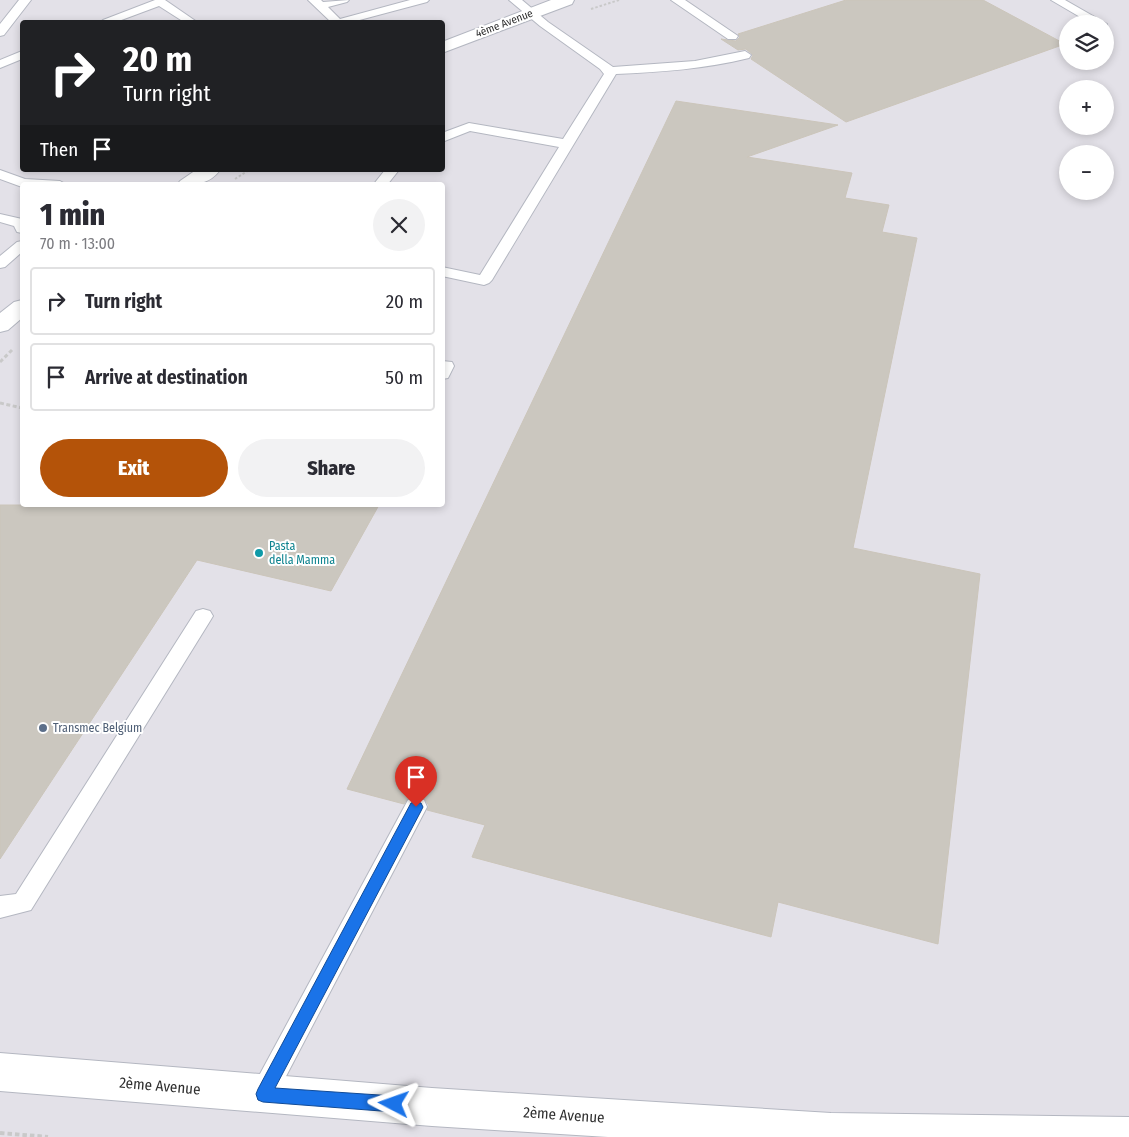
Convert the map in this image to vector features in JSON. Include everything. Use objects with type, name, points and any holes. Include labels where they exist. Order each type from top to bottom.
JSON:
[{"type":"street","name":"4ème Avenue","points":[[445,47],[566,0]]},
{"type":"street","points":[[192,182],[207,172]]},
{"type":"street","points":[[0,325],[20,308]]},
{"type":"street","name":"2ème Avenue","points":[[0,1072],[432,1107],[831,1132],[1129,1136]]},
{"type":"lane","points":[[0,32],[25,0]]},
{"type":"lane","points":[[321,7],[343,0]]},
{"type":"lane","points":[[321,7],[381,0]]},
{"type":"lane","points":[[347,20],[423,0]]},
{"type":"lane","points":[[515,0],[544,24],[610,71],[698,66],[745,55]]},
{"type":"lane","points":[[677,0],[732,36]]},
{"type":"lane","points":[[1057,0],[1085,15]]},
{"type":"lane","points":[[112,20],[159,1],[189,20]]},
{"type":"lane","points":[[321,7],[337,20]]},
{"type":"lane","points":[[0,64],[20,56]]},
{"type":"lane","points":[[445,272],[484,280],[568,144],[610,71]]},
{"type":"lane","points":[[445,137],[469,127],[568,144]]},
{"type":"lane","points":[[382,182],[390,172]]},
{"type":"lane","points":[[0,174],[20,182]]},
{"type":"lane","points":[[0,218],[20,223]]},
{"type":"lane","points":[[0,264],[20,248]]},
{"type":"lane","points":[[0,907],[23,903],[204,616]]},
{"type":"lane","points":[[263,1094],[416,807]]},
{"type":"path","points":[[0,362],[18,344]]},
{"type":"path","points":[[0,403],[20,408]]},
{"type":"path","points":[[0,1133],[48,1137]]},
{"type":"shaded area","points":[[0,0],[1129,0],[1129,1137],[0,1137]]},
{"type":"building","points":[[846,0],[983,0],[1059,41],[1059,46],[846,122],[751,59],[753,55],[746,49],[738,50],[721,39],[736,41],[740,37],[738,34]]},
{"type":"building","points":[[676,101],[838,125],[747,157],[852,173],[845,198],[889,205],[882,232],[917,238],[853,548],[980,574],[938,944],[778,902],[771,937],[472,857],[485,825],[427,810],[429,806],[424,798],[416,796],[408,798],[404,804],[347,789]]},
{"type":"building","points":[[0,505],[20,505],[20,507],[378,507],[331,591],[197,560],[0,859]]},
{"type":"place","name":"Pasta della Mamma","points":[[259,553]]},
{"type":"place","name":"Transmec Belgium","points":[[43,728]]},
{"type":"route","points":[[394,1104],[263,1094],[416,807]]}]
